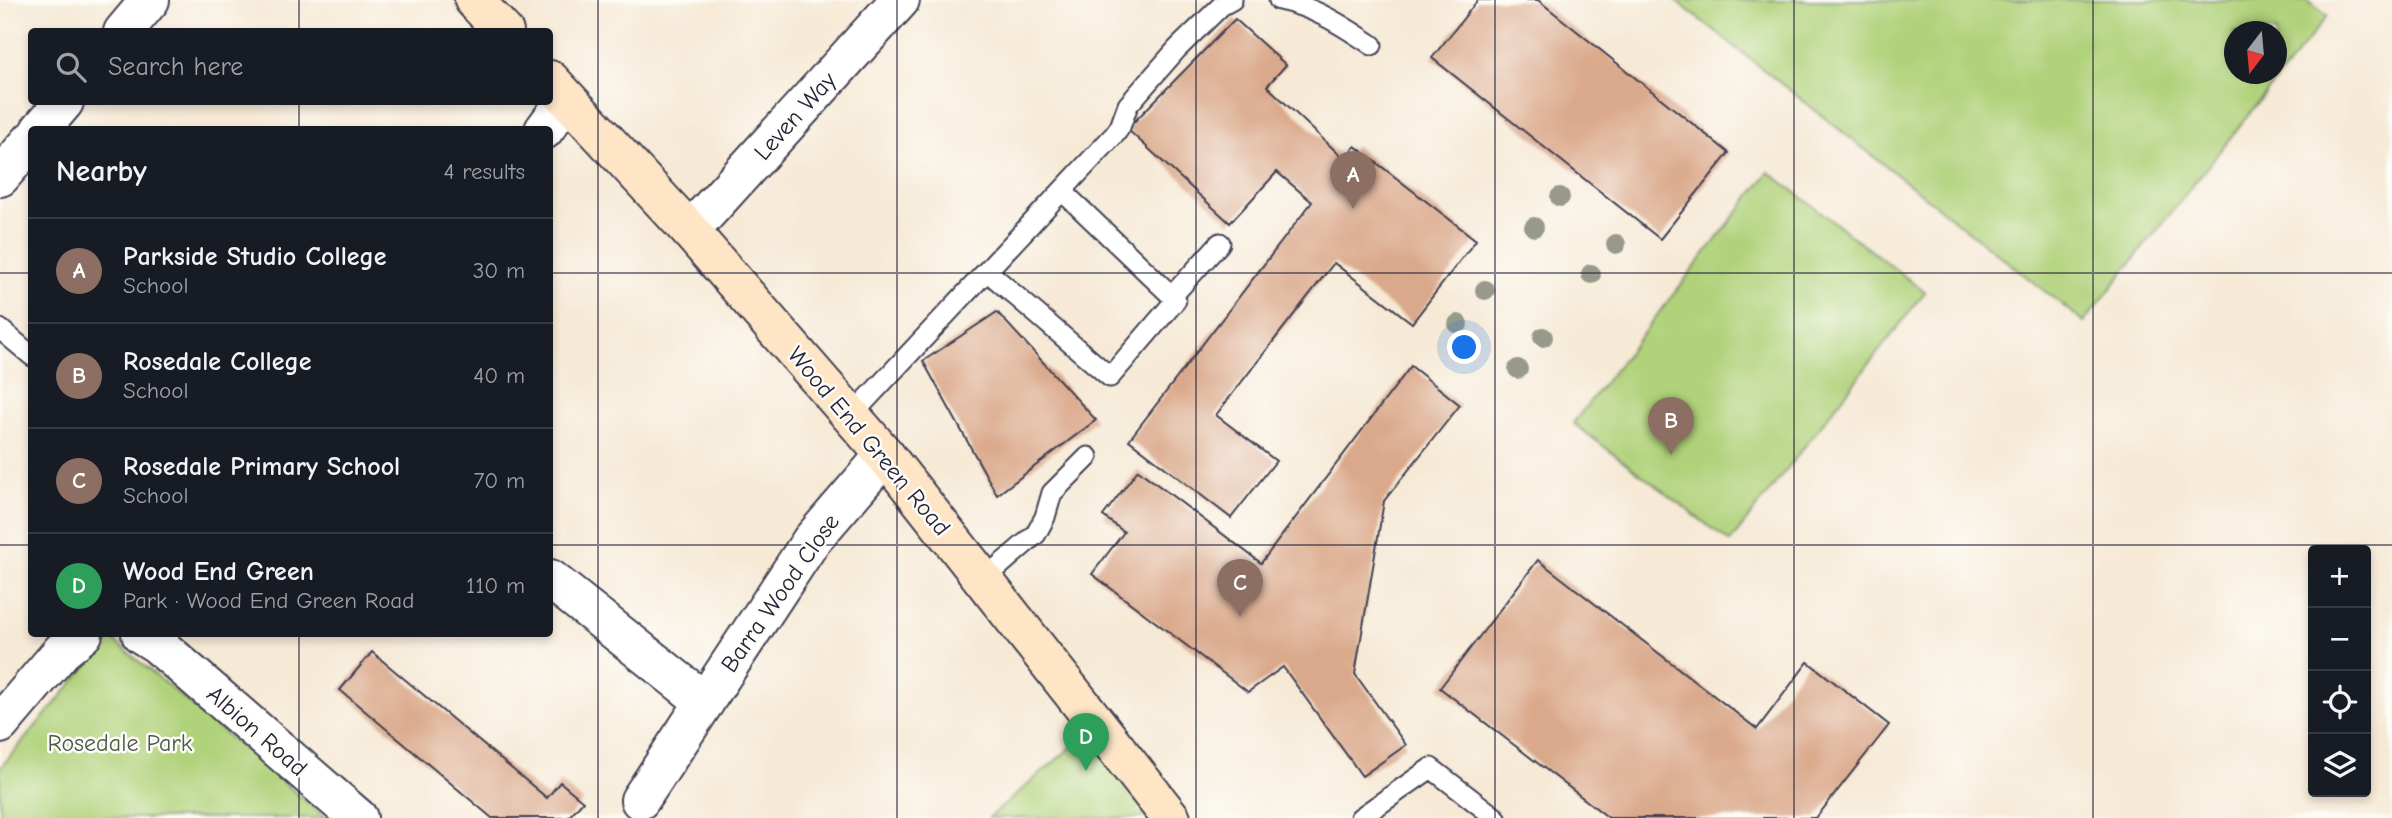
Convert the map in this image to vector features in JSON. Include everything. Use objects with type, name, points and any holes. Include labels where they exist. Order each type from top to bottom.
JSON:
[{"type":"street","points":[[126,28],[150,0]]},
{"type":"street","points":[[474,0],[500,28]]},
{"type":"street","name":"Leven Way","points":[[690,231],[900,0]]},
{"type":"street","name":"Wood End Green Road","points":[[558,90],[690,231],[885,455],[1171,818]]},
{"type":"street","points":[[43,126],[61,105]]},
{"type":"street","points":[[545,126],[553,105]]},
{"type":"street","points":[[0,177],[28,145]]},
{"type":"street","name":"Barra Wood Close","points":[[640,800],[811,541],[885,455]]},
{"type":"street","points":[[553,581],[705,702]]},
{"type":"street","points":[[0,724],[62,651],[79,637]]},
{"type":"street","name":"Albion Road","points":[[154,637],[358,818]]},
{"type":"lane","points":[[851,416],[1115,134],[1128,105],[1177,49],[1222,6],[1232,0]]},
{"type":"lane","points":[[1279,0],[1312,10],[1335,21],[1372,45]]},
{"type":"lane","points":[[987,271],[1110,377],[1176,300],[1062,191]]},
{"type":"lane","points":[[1172,296],[1220,243]]},
{"type":"lane","points":[[0,329],[28,353]]},
{"type":"lane","points":[[983,580],[1036,534],[1045,517],[1052,493],[1088,457]]},
{"type":"lane","points":[[1360,818],[1431,768],[1496,818]]},
{"type":"green space","points":[[1675,0],[2307,0],[2327,16],[2287,66],[2287,21],[2224,21],[2224,84],[2273,84],[2084,322]]},
{"type":"green space","points":[[1769,172],[1925,292],[1730,542],[1573,423]]},
{"type":"green space","name":"Rosedale Park","points":[[111,638],[326,818],[0,818],[0,768]]},
{"type":"green space","points":[[1097,725],[1160,818],[989,818]]},
{"type":"building","points":[[1478,0],[1538,0],[1729,153],[1660,239],[1432,58]]},
{"type":"building","points":[[1235,19],[1286,65],[1267,86],[1345,160],[1355,146],[1476,240],[1412,323],[1334,263],[1216,415],[1276,461],[1231,518],[1129,440],[1312,202],[1277,172],[1230,223],[1127,129]]},
{"type":"building","points":[[997,312],[1096,420],[997,495],[923,361]]},
{"type":"building","points":[[1411,366],[1460,405],[1384,501],[1355,674],[1406,745],[1362,776],[1283,667],[1248,692],[1092,574],[1124,532],[1103,516],[1138,470],[1261,563]]},
{"type":"building","points":[[1538,560],[1757,729],[1808,662],[1889,725],[1816,818],[1609,818],[1440,688]]},
{"type":"building","points":[[372,652],[547,798],[560,782],[583,801],[568,818],[492,818],[340,690]]},
{"type":"place","name":"Parkside Studio College","points":[[1353,209]]},
{"type":"place","name":"Rosedale College","points":[[1671,455]]},
{"type":"place","name":"Rosedale Primary School","points":[[1240,617]]},
{"type":"place","name":"Wood End Green","points":[[1086,771]]}]
